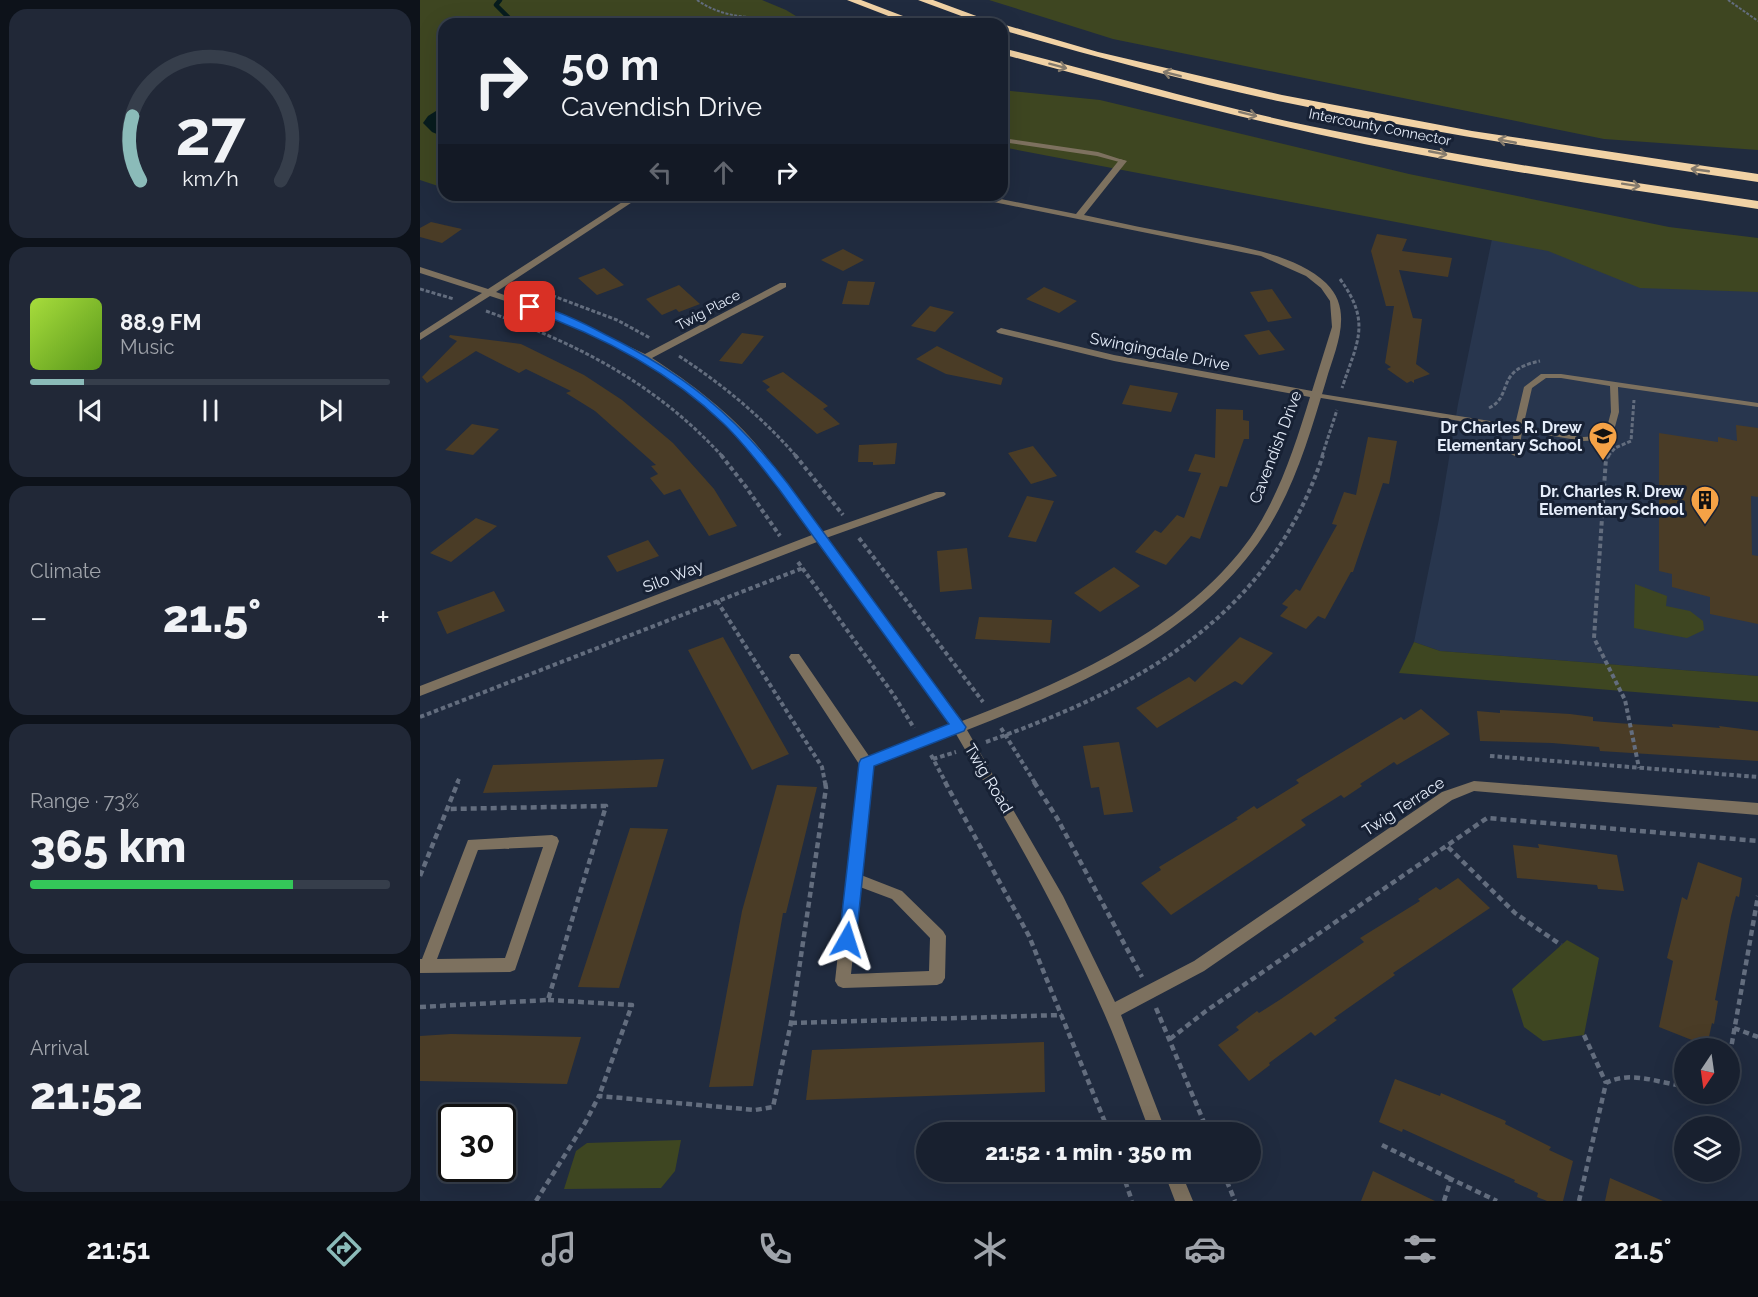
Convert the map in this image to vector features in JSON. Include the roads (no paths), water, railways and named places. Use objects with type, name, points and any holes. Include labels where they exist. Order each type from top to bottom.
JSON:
[{"type":"highway","points":[[852,0],[902,18]]},
{"type":"highway","points":[[923,0],[976,18]]},
{"type":"highway","name":"Intercounty Connector","points":[[1008,29],[1174,75],[1324,106],[1519,143],[1758,178]]},
{"type":"highway","name":"Intercounty Connector","points":[[1008,53],[1127,85],[1311,129],[1510,167],[1758,205]]},
{"type":"street","points":[[1078,217],[1123,161]]},
{"type":"street","points":[[420,338],[630,201]]},
{"type":"street","name":"Cavendish Drive","points":[[866,763],[1082,677],[1143,641],[1196,602],[1228,572],[1257,536],[1278,499],[1337,327],[1338,316],[1335,301],[1324,286],[1309,274],[1263,254],[999,201]]},
{"type":"street","name":"Twig Road","points":[[420,270],[570,321],[645,358],[689,389],[727,420],[756,451],[821,536],[959,727],[1058,900],[1112,1012],[1154,1122]]},
{"type":"street","name":"Twig Place","points":[[645,358],[783,285]]},
{"type":"street","name":"Swingingdale Drive","points":[[1001,331],[1114,358],[1315,395]]},
{"type":"street","name":"Silo Way","points":[[420,691],[821,536],[940,494]]},
{"type":"street","points":[[795,657],[866,763],[843,981],[937,978],[938,936],[897,896],[854,878]]},
{"type":"street","name":"Twig Terrace","points":[[1112,1012],[1198,966],[1447,796],[1474,786],[1758,809]]},
{"type":"street","points":[[552,841],[510,965],[423,966],[473,844],[552,841]]},
{"type":"street","points":[[1177,1182],[1184,1201]]},
{"type":"lane","points":[[1008,141],[1098,154],[1123,161]]},
{"type":"lane","points":[[1515,454],[1528,387],[1544,376],[1561,376],[1758,405]]},
{"type":"lane","points":[[1315,395],[1583,439],[1601,438],[1610,432],[1619,384]]},
{"type":"waterway","points":[[500,0],[496,5],[509,18]]},
{"type":"place","name":"Dr Charles R. Drew Elementary School","points":[[1603,462]]},
{"type":"place","name":"Dr. Charles R. Drew Elementary School","points":[[1705,526]]}]
